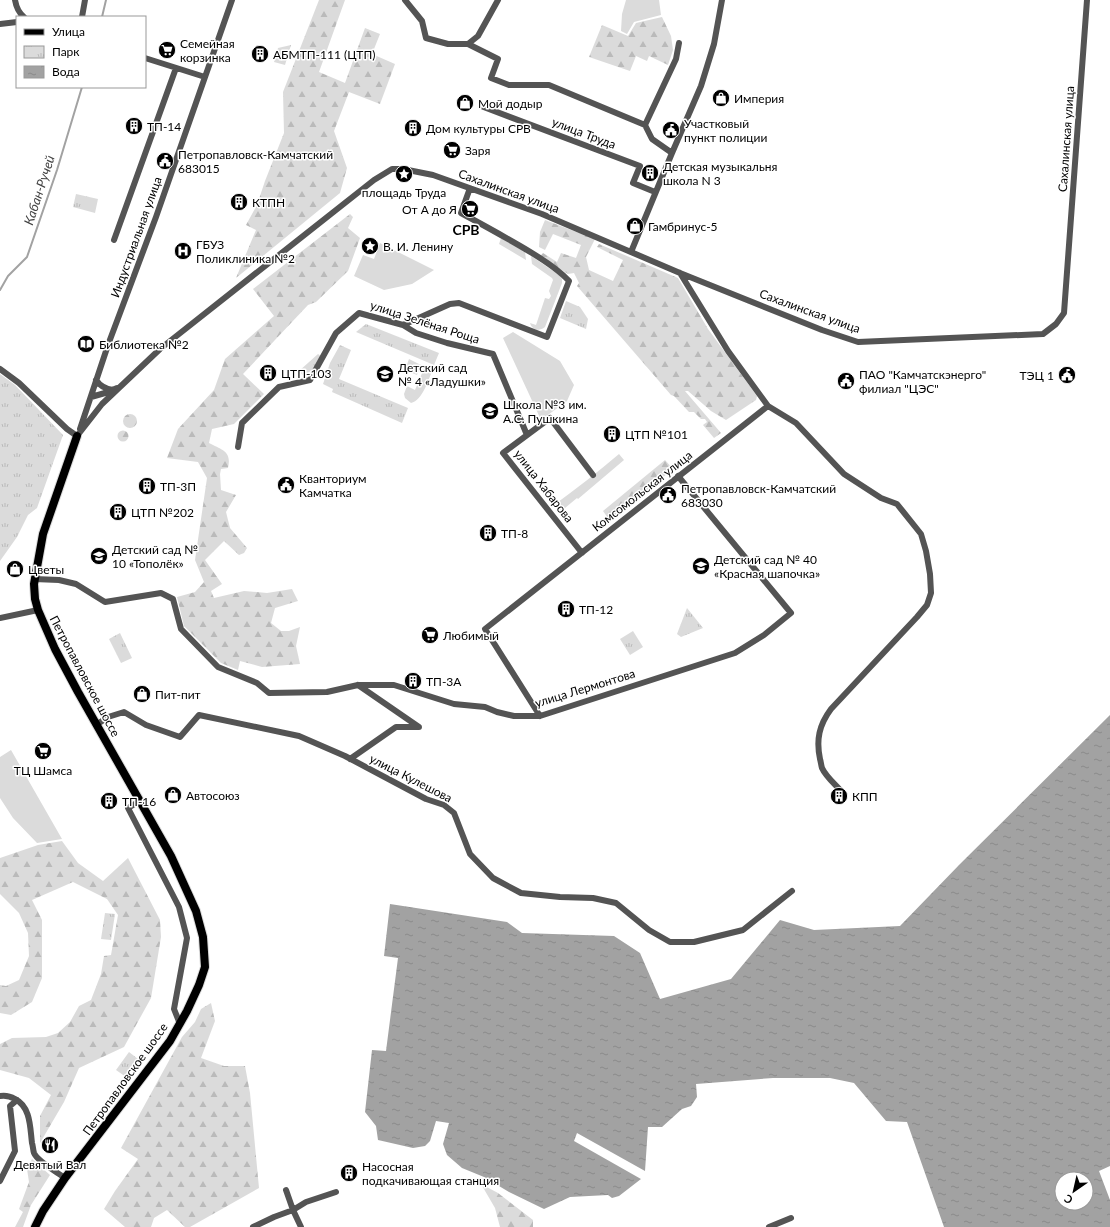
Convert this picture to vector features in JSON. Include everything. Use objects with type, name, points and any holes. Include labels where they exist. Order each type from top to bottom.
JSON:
[{"type":"main road","name":"Петропавловское шоссе","points":[[35,1227],[43,1211],[65,1178],[170,1041],[187,1011],[199,985],[204,967],[203,937],[196,911],[174,863],[55,649],[38,610],[35,599],[34,579],[43,534],[77,436]]},
{"type":"street","points":[[15,0],[23,16]]},
{"type":"street","points":[[82,16],[85,0]]},
{"type":"street","name":"Индустриальная улица","points":[[77,436],[232,0]]},
{"type":"street","points":[[405,0],[422,21],[426,38],[448,44],[468,44],[498,59],[490,78],[509,85],[549,85],[645,125],[652,139],[672,153]]},
{"type":"street","points":[[468,44],[478,36],[498,0]]},
{"type":"street","points":[[631,252],[701,86],[714,44],[722,0]]},
{"type":"street","name":"Сахалинская улица","points":[[355,196],[374,180],[392,169],[403,169],[433,175],[542,214],[680,273],[822,330],[858,342],[1043,334],[1056,324],[1064,312],[1087,0]]},
{"type":"street","points":[[0,24],[16,22]]},
{"type":"street","points":[[645,125],[676,59],[679,43]]},
{"type":"street","points":[[146,58],[205,77]]},
{"type":"street","points":[[114,240],[176,68]]},
{"type":"street","name":"улица Труда","points":[[481,106],[640,166],[633,183],[655,192]]},
{"type":"street","points":[[403,326],[450,304],[459,303],[547,337],[569,282],[564,275],[534,254],[461,213],[470,188]]},
{"type":"street","name":"Петропавловское шоссе","points":[[77,436],[102,404],[160,350],[355,196]]},
{"type":"street","points":[[680,273],[728,351],[768,406],[796,423],[844,474],[881,498],[897,504],[922,534],[930,574],[931,593],[927,604],[917,617],[824,718],[819,735],[819,752],[822,768],[842,792]]},
{"type":"street","name":"улица Зелёная Роща","points":[[238,447],[242,423],[279,387],[310,380],[336,333],[359,313],[403,326],[416,333],[447,343],[493,354],[527,435]]},
{"type":"street","points":[[0,369],[20,383],[77,436]]},
{"type":"street","points":[[96,380],[108,390],[113,390]]},
{"type":"street","points":[[91,397],[105,394],[122,385]]},
{"type":"street","points":[[88,404],[94,406],[102,404]]},
{"type":"street","name":"Комсомольская улица","points":[[540,716],[485,629],[768,406]]},
{"type":"street","points":[[527,435],[550,418],[593,475]]},
{"type":"street","name":"улица Хабарова","points":[[527,435],[503,452],[582,553]]},
{"type":"street","name":"улица Лермонтова","points":[[34,579],[59,580],[76,584],[104,602],[161,593],[173,599],[181,629],[218,667],[257,683],[269,693],[327,692],[358,685],[394,685],[454,704],[485,707],[497,712],[514,716],[540,716],[735,653],[764,635],[791,613],[678,476]]},
{"type":"street","points":[[0,618],[38,610]]},
{"type":"street","points":[[350,759],[396,727],[419,727],[358,685]]},
{"type":"street","name":"улица Кулешова","points":[[96,725],[108,718],[124,712],[146,725],[180,737],[199,715],[299,736],[345,756],[426,799],[444,805],[454,813],[470,854],[493,878],[521,893],[560,897],[593,898],[616,903],[649,930],[670,942],[694,942],[743,930],[792,891]]},
{"type":"street","points":[[140,801],[128,808],[179,908],[187,938],[174,1009],[180,1024]]},
{"type":"street","points":[[0,1096],[6,1095],[22,1103],[26,1109],[34,1153],[65,1178]]},
{"type":"street","points":[[0,1181],[15,1151],[10,1106],[17,1100]]},
{"type":"street","points":[[286,1190],[301,1227]]},
{"type":"street","points":[[252,1227],[274,1216],[293,1210],[306,1202],[336,1192]]},
{"type":"street","points":[[769,1227],[791,1218]]},
{"type":"green space","points":[[319,0],[345,0],[319,72],[345,83],[365,28],[380,34],[372,54],[395,64],[380,104],[349,92],[334,131],[347,168],[340,193],[236,278],[256,230],[246,225],[257,205],[284,133],[283,92]]},
{"type":"green space","points":[[626,0],[659,0],[661,15],[634,22],[627,34],[621,31],[622,14]]},
{"type":"green space","points":[[662,17],[671,36],[673,50],[668,65],[649,56],[647,61],[636,56],[630,71],[589,57],[602,25],[628,36],[636,23]]},
{"type":"green space","points":[[291,45],[285,65],[274,62],[278,48]]},
{"type":"green space","points":[[76,194],[98,199],[95,213],[73,207]]},
{"type":"green space","points":[[350,214],[353,217],[348,228],[360,238],[348,271],[316,302],[308,305],[243,374],[264,394],[234,424],[212,429],[209,443],[225,452],[229,458],[228,468],[221,469],[221,490],[236,495],[226,512],[230,528],[247,548],[244,553],[239,555],[224,541],[205,560],[222,584],[211,591],[214,598],[244,591],[267,593],[292,589],[298,601],[275,608],[271,623],[281,631],[289,631],[300,627],[296,646],[300,664],[262,667],[240,661],[238,670],[221,663],[184,626],[177,597],[195,592],[204,582],[195,560],[207,478],[198,462],[167,458],[178,429],[214,390],[225,359],[274,316],[253,289]]},
{"type":"green space","points":[[545,220],[595,239],[586,257],[589,270],[613,281],[623,260],[597,247],[599,244],[678,278],[708,329],[757,396],[756,400],[726,420],[711,411],[688,391],[685,391],[721,433],[714,438],[703,425],[707,422],[705,419],[701,419],[694,412],[689,412],[674,396],[671,395],[577,286],[579,283],[574,273],[568,274],[541,257],[543,253],[557,262],[561,253],[576,258],[581,245],[553,234],[545,250],[539,247],[540,232]]},
{"type":"green space","points":[[501,238],[525,252],[526,260],[499,244]]},
{"type":"green space","points":[[380,243],[434,270],[412,284],[384,290],[354,276],[363,255],[374,259]]},
{"type":"green space","points":[[531,256],[559,275],[562,279],[562,283],[545,327],[538,330],[534,329],[530,323],[536,325],[545,298],[549,299],[551,296],[549,291],[553,280],[532,264]]},
{"type":"green space","points":[[566,301],[580,307],[588,319],[586,329],[560,318]]},
{"type":"green space","points":[[366,324],[439,353],[434,365],[356,332]]},
{"type":"green space","points":[[513,332],[560,361],[574,385],[567,401],[541,420],[503,338]]},
{"type":"green space","points":[[340,345],[351,350],[339,379],[408,408],[402,423],[332,392],[333,389],[323,384],[330,363]]},
{"type":"green space","points":[[318,354],[321,356],[313,369],[304,376],[299,371]]},
{"type":"green space","points":[[409,359],[421,365],[417,375],[405,370]]},
{"type":"green space","points":[[425,366],[433,369],[422,394],[411,403],[405,398],[404,394],[407,386],[415,390]]},
{"type":"green space","points":[[0,374],[15,385],[63,435],[37,508],[28,515],[17,537],[0,561]]},
{"type":"green space","points":[[127,414],[133,414],[137,418],[137,424],[133,428],[127,428],[123,424],[123,418]]},
{"type":"green space","points":[[123,430],[127,432],[129,436],[127,440],[123,442],[119,440],[117,436],[119,432]]},
{"type":"green space","points":[[619,454],[624,460],[559,513],[554,505]]},
{"type":"green space","points":[[665,460],[673,469],[610,521],[603,511]]},
{"type":"green space","points":[[687,608],[703,628],[681,637],[677,634]]},
{"type":"green space","points":[[633,631],[643,647],[630,655],[620,639]]},
{"type":"green space","points":[[120,633],[132,658],[121,663],[109,639]]},
{"type":"green space","points":[[11,750],[62,839],[37,843],[13,818],[0,798],[0,757]]},
{"type":"green space","points":[[62,841],[78,863],[103,881],[128,858],[160,920],[161,937],[151,998],[124,1047],[79,1068],[64,1102],[40,1143],[40,1116],[51,1095],[29,1078],[0,1070],[0,1044],[12,1038],[46,1037],[58,1033],[70,1022],[79,1006],[91,1000],[101,974],[104,956],[111,955],[118,915],[107,899],[73,882],[32,900],[42,920],[42,978],[32,1002],[11,1015],[0,1013],[0,985],[6,986],[19,980],[29,956],[28,933],[19,913],[0,894],[0,858],[38,845]]},
{"type":"green space","points":[[105,913],[115,914],[111,940],[101,939]]},
{"type":"green space","points":[[211,1003],[215,1021],[201,1058],[224,1066],[245,1066],[250,1093],[259,1188],[190,1227],[185,1227],[167,1210],[154,1218],[151,1227],[125,1227],[104,1209],[138,1159],[121,1148],[182,1037],[195,1022],[201,1009]]},
{"type":"green space","points":[[129,1052],[138,1059],[126,1077],[116,1070]]},
{"type":"green space","points":[[32,1159],[50,1175],[31,1205],[23,1227],[15,1227],[23,1212],[19,1209],[29,1182],[27,1169]]},
{"type":"green space","points":[[481,1184],[498,1193],[533,1220],[533,1227],[500,1227],[495,1208]]},
{"type":"water","points":[[1110,715],[1110,1166],[1099,1171],[1110,1200],[1110,1227],[944,1227],[907,1122],[886,1121],[854,1083],[830,1078],[773,1078],[696,1084],[697,1097],[691,1106],[682,1109],[662,1127],[648,1127],[645,1171],[577,1133],[574,1141],[641,1179],[619,1196],[612,1198],[608,1195],[570,1197],[544,1209],[509,1192],[484,1177],[462,1168],[447,1155],[443,1144],[449,1123],[436,1121],[430,1141],[425,1146],[413,1148],[378,1140],[376,1126],[365,1112],[372,1050],[386,1051],[398,958],[384,956],[390,904],[507,922],[522,933],[614,936],[640,953],[660,999],[731,979],[780,920],[814,930],[900,926],[960,864]]},
{"type":"waterway","name":"Кабан-Ручей","points":[[102,16],[106,0]]},
{"type":"waterway","name":"Кабан-Ручей","points":[[0,290],[8,276],[27,257],[57,170],[82,88]]},
{"type":"place","name":"Семейная корзинка","points":[[167,50]]},
{"type":"place","name":"АБМТП-111 (ЦТП)","points":[[260,54]]},
{"type":"place","name":"Империя","points":[[721,98]]},
{"type":"place","name":"Мой додыр","points":[[465,103]]},
{"type":"place","name":"ТП-14","points":[[134,126]]},
{"type":"place","name":"Дом культуры СРВ","points":[[413,128]]},
{"type":"place","name":"Участковый пункт полиции","points":[[671,130]]},
{"type":"place","name":"Заря","points":[[452,150]]},
{"type":"place","name":"Петропавловск-Камчатский 683015","points":[[165,161]]},
{"type":"place","name":"Детская музыкальня школа N 3","points":[[650,173]]},
{"type":"place","name":"площадь Труда","points":[[404,174]]},
{"type":"place","name":"КТПН","points":[[239,202]]},
{"type":"place","name":"От А до Я","points":[[470,209]]},
{"type":"place","name":"Гамбринус-5","points":[[635,226]]},
{"type":"place","name":"В. И. Ленину","points":[[370,246]]},
{"type":"place","name":"ГБУЗ Поликлиника №2","points":[[183,251]]},
{"type":"place","name":"Библиотека №2","points":[[86,344]]},
{"type":"place","name":"ЦТП-103","points":[[268,373]]},
{"type":"place","name":"Детский сад № 4 «Ладушки»","points":[[385,374]]},
{"type":"place","name":"ТЭЦ 1","points":[[1067,375]]},
{"type":"place","name":"ПАО \"Камчатскэнерго\" филиал \"ЦЭС\"","points":[[846,381]]},
{"type":"place","name":"Школа №3 им. А.С. Пушкина","points":[[490,411]]},
{"type":"place","name":"ЦТП №101","points":[[612,434]]},
{"type":"place","name":"Кванториум Камчатка","points":[[286,485]]},
{"type":"place","name":"ТП-3П","points":[[147,486]]},
{"type":"place","name":"Петропавловск-Камчатский 683030","points":[[668,495]]},
{"type":"place","name":"ЦТП №202","points":[[118,512]]},
{"type":"place","name":"ТП-8","points":[[488,533]]},
{"type":"place","name":"Детский сад № 10 «Тополёк»","points":[[99,556]]},
{"type":"place","name":"Детский сад № 40 «Красная шапочка»","points":[[701,566]]},
{"type":"place","name":"Цветы","points":[[15,569]]},
{"type":"place","name":"ТП-12","points":[[566,609]]},
{"type":"place","name":"Любимый","points":[[430,635]]},
{"type":"place","name":"ТП-3А","points":[[413,681]]},
{"type":"place","name":"Пит-пит","points":[[142,694]]},
{"type":"place","name":"ТЦ Шамса","points":[[43,751]]},
{"type":"place","name":"Автосоюз","points":[[173,795]]},
{"type":"place","name":"КПП","points":[[839,796]]},
{"type":"place","name":"ТП-16","points":[[109,801]]},
{"type":"place","name":"Девятый Вал","points":[[50,1145]]},
{"type":"place","name":"Насосная подкачивающая станция","points":[[349,1173]]},
{"type":"district","name":"СРВ","points":[[466,229]]}]
